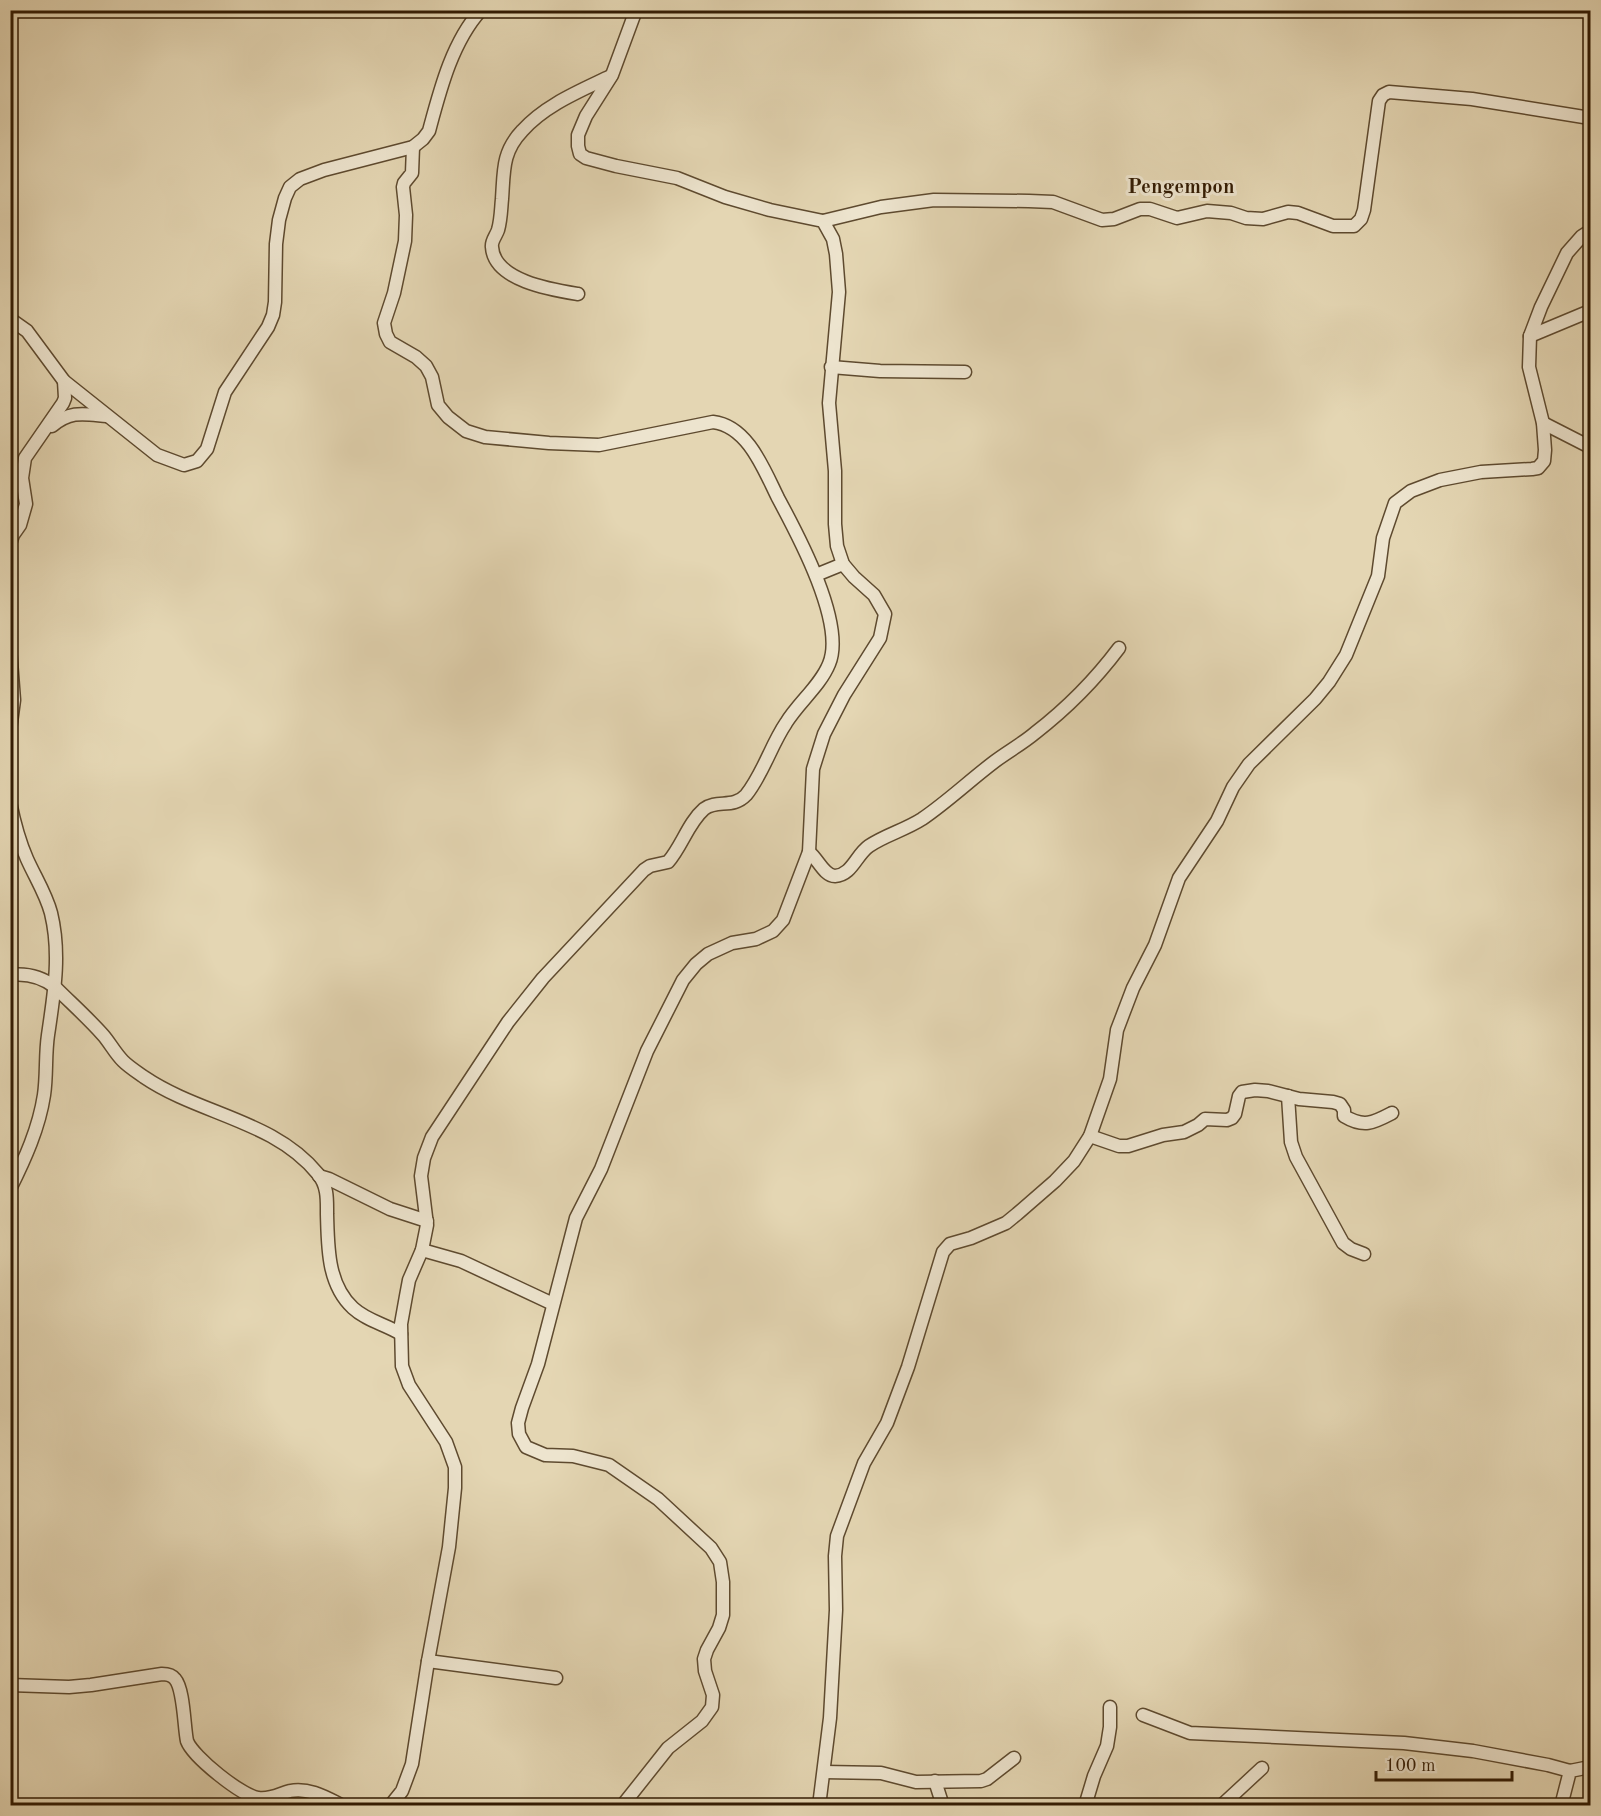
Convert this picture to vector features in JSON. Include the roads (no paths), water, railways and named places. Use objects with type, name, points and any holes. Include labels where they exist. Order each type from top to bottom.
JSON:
[{"type":"street","points":[[10,16],[17,10]]},
{"type":"street","points":[[10,319],[27,331],[64,381],[157,455],[183,465],[197,461],[207,449],[225,392],[268,327],[273,315],[279,220],[290,187],[300,179],[324,170],[412,147],[423,139],[429,131],[448,68],[463,36],[481,10]]},
{"type":"street","points":[[636,10],[612,75],[586,116],[578,135],[580,154],[586,158],[677,178],[770,210],[823,221],[881,207],[934,200],[1053,202],[1102,220],[1114,219],[1140,209],[1150,209],[1177,218],[1207,211],[1263,219],[1288,212],[1298,213],[1334,226],[1354,226],[1361,219],[1364,210],[1379,101],[1389,92],[1472,99],[1590,118]]},
{"type":"street","points":[[578,294],[547,288],[519,279],[499,264],[493,253],[492,242],[500,220],[505,156],[523,129],[557,103],[612,75]]},
{"type":"street","points":[[390,1806],[402,1791],[412,1764],[449,1547],[455,1467],[446,1442],[409,1385],[402,1366],[401,1334],[409,1280],[422,1250],[427,1221],[421,1176],[424,1158],[432,1137],[508,1023],[543,978],[644,870],[668,861],[694,821],[706,808],[732,804],[745,795],[760,773],[785,723],[826,671],[831,661],[832,643],[830,617],[816,575],[789,518],[759,461],[741,437],[724,423],[713,422],[599,445],[485,437],[466,431],[448,417],[438,405],[432,377],[426,366],[416,357],[390,342],[384,323],[394,292],[405,241],[406,215],[403,187],[412,173],[412,147]]},
{"type":"street","points":[[622,1806],[669,1748],[702,1720],[712,1707],[713,1695],[705,1671],[704,1659],[723,1615],[723,1582],[720,1562],[711,1548],[658,1499],[609,1465],[573,1456],[544,1455],[526,1447],[519,1434],[519,1424],[522,1408],[538,1364],[576,1218],[601,1169],[646,1051],[683,980],[696,964],[708,954],[732,943],[756,939],[773,931],[783,920],[809,852],[813,769],[824,734],[844,695],[880,638],[885,614],[874,595],[854,578],[843,564],[837,546],[835,471],[829,403],[839,292],[833,239],[823,221]]},
{"type":"street","points":[[819,1806],[830,1718],[836,1610],[837,1536],[864,1463],[887,1424],[896,1401],[943,1252],[950,1244],[1006,1223],[1055,1181],[1074,1161],[1090,1136],[1110,1079],[1117,1030],[1133,988],[1155,945],[1179,878],[1217,821],[1233,787],[1250,764],[1315,699],[1346,655],[1378,576],[1383,538],[1395,502],[1411,491],[1440,480],[1481,472],[1538,468],[1544,461],[1543,423],[1529,367],[1530,336],[1568,253],[1582,236],[1590,231]]},
{"type":"street","points":[[1530,336],[1590,311]]},
{"type":"street","points":[[831,367],[880,371],[965,372]]},
{"type":"street","points":[[11,538],[20,525],[26,504],[22,478],[26,458],[65,398],[64,381]]},
{"type":"street","points":[[42,434],[67,416],[80,414],[107,416]]},
{"type":"street","points":[[1543,423],[1590,447]]},
{"type":"street","points":[[816,575],[843,564]]},
{"type":"street","points":[[10,648],[14,700],[10,730]]},
{"type":"street","points":[[809,852],[817,858],[829,875],[843,874],[869,846],[919,821],[941,806],[995,761],[1035,734],[1089,684],[1119,648]]},
{"type":"street","points":[[10,802],[27,859],[51,910],[57,936],[57,969],[47,1040],[44,1094],[25,1159],[10,1189]]},
{"type":"street","points":[[10,975],[20,974],[37,978],[55,987],[104,1036],[122,1060],[146,1078],[181,1097],[248,1124],[298,1154],[320,1176],[327,1196],[327,1245],[331,1269],[343,1295],[351,1306],[366,1318],[387,1325],[401,1334]]},
{"type":"street","points":[[1090,1136],[1119,1146],[1128,1146],[1163,1135],[1184,1132],[1205,1119],[1232,1118],[1242,1092],[1256,1090],[1299,1099],[1340,1104],[1344,1110],[1344,1116],[1362,1124],[1371,1123],[1392,1113]]},
{"type":"street","points":[[1288,1096],[1291,1142],[1296,1157],[1343,1243],[1364,1254]]},
{"type":"street","points":[[320,1176],[390,1209],[427,1221]]},
{"type":"street","points":[[422,1250],[461,1261],[553,1304]]},
{"type":"street","points":[[428,1661],[556,1678]]},
{"type":"street","points":[[10,1685],[69,1687],[162,1674],[173,1676],[181,1691],[189,1747],[205,1764],[253,1797],[266,1798],[295,1790],[308,1791],[343,1806]]},
{"type":"street","points":[[1085,1806],[1094,1776],[1107,1746],[1110,1707]]},
{"type":"street","points":[[1143,1715],[1190,1733],[1404,1743],[1473,1751],[1570,1771],[1590,1767]]},
{"type":"street","points":[[824,1772],[881,1773],[910,1781],[981,1781],[1014,1758]]},
{"type":"street","points":[[1221,1806],[1262,1768]]},
{"type":"street","points":[[1561,1806],[1570,1771]]},
{"type":"street","points":[[935,1781],[943,1806]]},
{"type":"district","name":"Pengempon","points":[[1181,187]]}]
